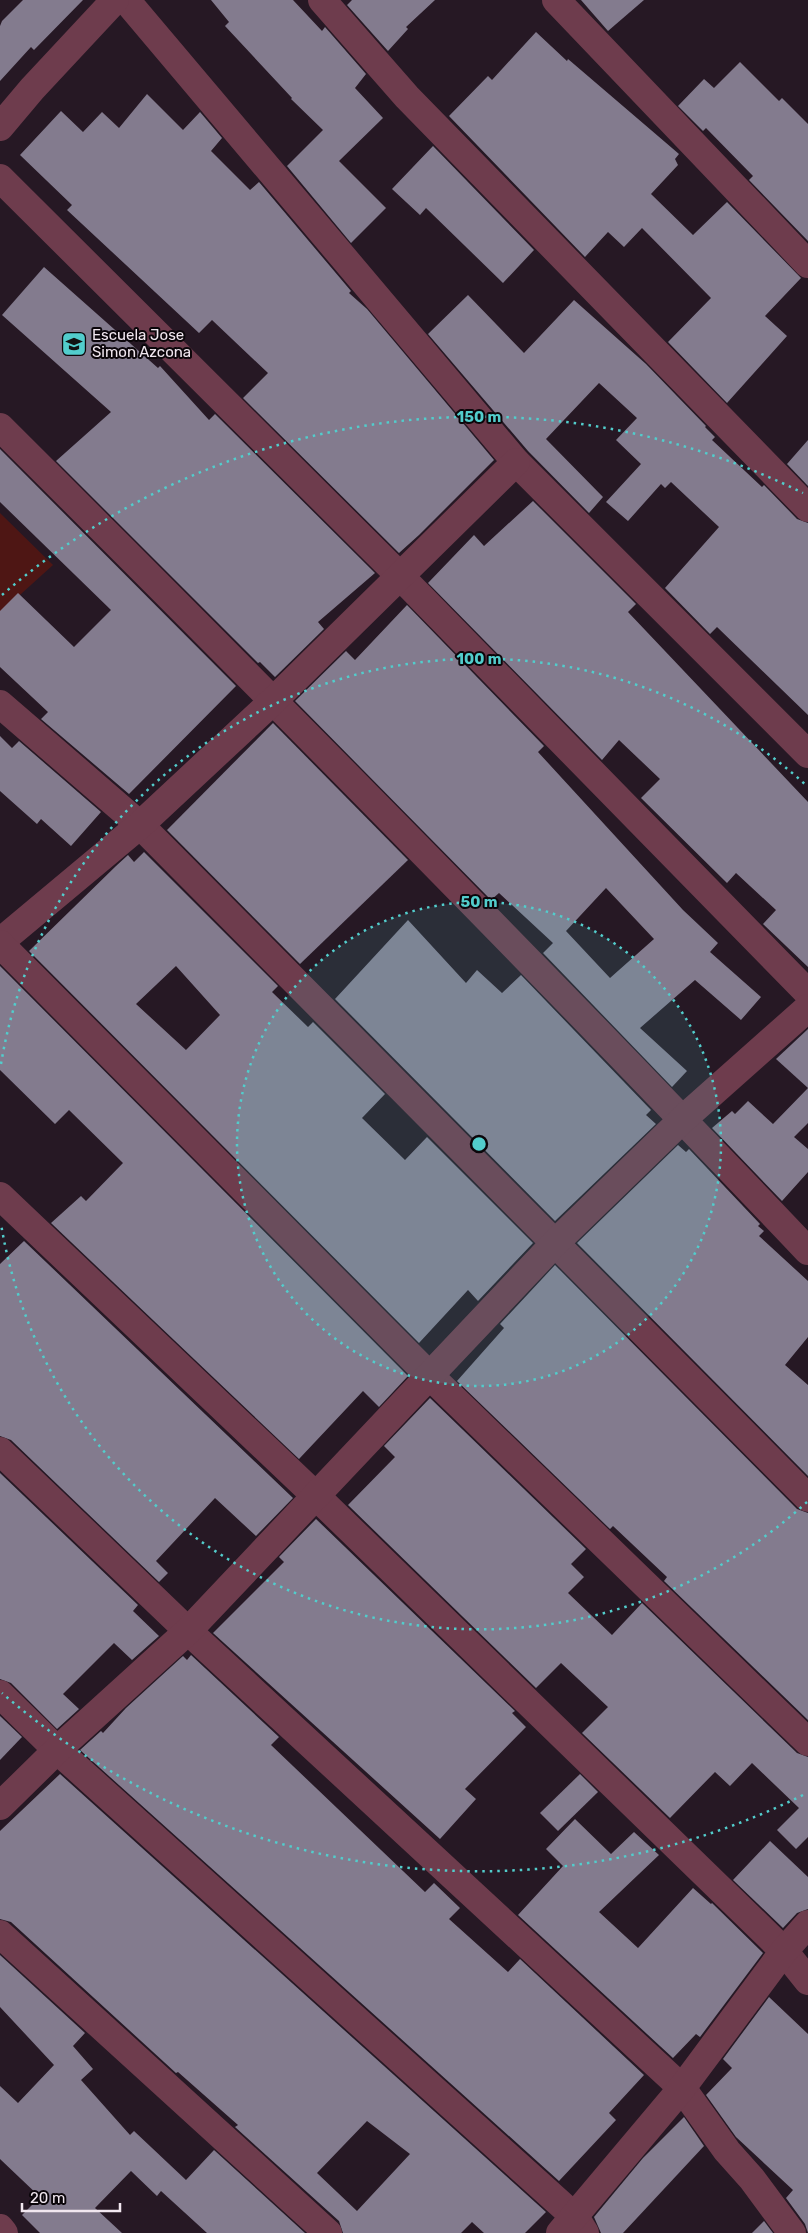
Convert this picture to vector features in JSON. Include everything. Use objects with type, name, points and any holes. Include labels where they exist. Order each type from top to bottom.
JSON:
[{"type":"street","points":[[0,127],[32,88],[115,0]]},
{"type":"street","points":[[126,0],[516,462],[808,754]]},
{"type":"street","points":[[322,0],[407,97],[808,508]]},
{"type":"street","points":[[556,0],[808,264]]},
{"type":"street","points":[[0,178],[400,576],[808,992]]},
{"type":"street","points":[[0,427],[274,700],[683,1119],[808,1251]]},
{"type":"street","points":[[516,462],[274,700],[140,825],[0,943],[429,1375],[808,1742]]},
{"type":"street","points":[[0,704],[140,825],[808,1498]]},
{"type":"street","points":[[0,1806],[57,1750],[188,1631],[317,1497],[429,1375],[554,1244],[683,1119],[808,1008]]},
{"type":"street","points":[[0,1196],[317,1497],[784,1951],[808,1981]]},
{"type":"street","points":[[0,1451],[188,1631],[682,2088],[727,2151],[752,2179],[792,2233]]},
{"type":"street","points":[[0,1694],[57,1750],[573,2228],[682,2088],[784,1951],[808,1924]]},
{"type":"street","points":[[0,1934],[328,2233]]},
{"type":"street","points":[[0,2228],[4,2233]]},
{"type":"shaded area","points":[[0,513],[53,565],[0,613]]},
{"type":"building","points":[[23,0],[83,0],[34,50],[31,47],[0,81],[0,26],[2,21]]},
{"type":"building","points":[[211,0],[293,0],[322,31],[325,27],[366,74],[355,88],[383,118],[339,161],[386,208],[351,243],[287,166],[323,130],[291,99],[225,26],[229,22]]},
{"type":"building","points":[[352,0],[435,0],[406,27],[408,29],[388,51],[347,5]]},
{"type":"building","points":[[581,0],[644,0],[608,31]]},
{"type":"building","points":[[536,32],[567,61],[568,59],[679,154],[675,159],[678,165],[651,194],[693,235],[727,202],[801,278],[765,316],[787,336],[727,403],[668,342],[711,298],[642,228],[624,247],[608,232],[585,257],[449,116],[488,76],[492,80]]},
{"type":"building","points":[[740,62],[779,101],[782,98],[808,124],[808,241],[749,180],[753,176],[706,128],[703,131],[678,106],[704,79],[714,88]]},
{"type":"building","points":[[147,94],[183,130],[200,112],[222,138],[211,151],[250,190],[259,182],[351,291],[349,293],[367,309],[494,460],[399,553],[243,398],[268,373],[212,320],[199,333],[67,210],[72,205],[20,155],[61,111],[83,132],[102,112],[119,128]]},
{"type":"building","points":[[433,146],[534,250],[503,283],[426,208],[420,215],[392,189]]},
{"type":"building","points":[[44,267],[158,368],[160,366],[209,420],[215,414],[375,573],[318,622],[324,629],[275,677],[260,662],[258,663],[56,461],[111,412],[2,315]]},
{"type":"building","points":[[468,295],[524,353],[574,300],[646,364],[706,426],[715,437],[712,440],[762,487],[764,485],[797,519],[808,523],[808,715],[717,627],[710,634],[665,588],[719,527],[671,482],[665,488],[661,484],[628,521],[606,502],[641,464],[616,440],[637,418],[599,383],[546,439],[603,497],[589,513],[528,451],[428,334]]},
{"type":"building","points":[[808,440],[808,486],[787,464]]},
{"type":"building","points":[[0,449],[236,686],[129,794],[41,719],[48,712],[0,667],[0,611],[18,593],[74,647],[111,610],[0,502]]},
{"type":"building","points":[[533,501],[636,604],[628,612],[808,802],[808,967],[763,924],[776,910],[736,873],[727,883],[641,798],[660,779],[619,740],[602,760],[428,583],[474,535],[484,546]]},
{"type":"building","points":[[407,605],[544,746],[538,752],[683,910],[718,943],[710,952],[761,997],[741,1020],[695,980],[640,1028],[687,1071],[672,1087],[543,953],[553,943],[499,893],[491,900],[295,701],[346,651],[355,660]],"holes":[[[606,888],[654,939],[610,978],[566,931]]]},
{"type":"building","points":[[273,723],[408,860],[300,964],[167,830]]},
{"type":"building","points":[[0,736],[12,748],[19,741],[101,812],[71,846],[41,819],[37,824],[0,791]]},
{"type":"building","points":[[144,852],[278,986],[272,992],[308,1027],[313,1022],[385,1094],[362,1118],[405,1160],[427,1137],[533,1243],[478,1301],[468,1290],[419,1343],[29,951],[128,855],[134,862]],"holes":[[[176,966],[220,1015],[186,1050],[136,1004]]]},
{"type":"building","points":[[408,920],[466,983],[477,970],[502,993],[521,975],[651,1110],[646,1115],[656,1124],[555,1221],[335,999]]},
{"type":"building","points":[[0,966],[408,1376],[379,1407],[363,1391],[299,1459],[51,1223],[81,1196],[86,1201],[123,1163],[69,1110],[55,1124],[0,1070]]},
{"type":"building","points":[[808,1029],[808,1088],[776,1059]]},
{"type":"building","points":[[808,1088],[808,1123],[794,1137],[808,1149],[808,1172],[782,1201],[712,1128],[732,1111],[735,1114],[748,1101],[773,1124]]},
{"type":"building","points":[[678,1145],[686,1152],[689,1149],[760,1224],[758,1226],[764,1231],[759,1236],[808,1281],[808,1337],[785,1365],[808,1385],[808,1476],[577,1243]]},
{"type":"building","points":[[24,1241],[293,1498],[256,1536],[215,1498],[156,1561],[168,1573],[159,1582],[11,1440],[0,1436],[0,1264]]},
{"type":"building","points":[[555,1265],[797,1509],[808,1513],[808,1720],[664,1581],[667,1577],[613,1526],[610,1529],[457,1381],[504,1328],[500,1324]]},
{"type":"building","points":[[430,1398],[586,1549],[571,1564],[584,1577],[568,1593],[612,1635],[642,1603],[797,1753],[808,1757],[808,1837],[796,1849],[777,1830],[799,1808],[752,1763],[730,1786],[715,1772],[670,1818],[582,1733],[608,1707],[561,1663],[536,1688],[348,1505],[395,1457],[384,1446]]},
{"type":"building","points":[[0,1473],[138,1605],[133,1611],[159,1636],[132,1660],[114,1643],[63,1694],[79,1709],[57,1729],[11,1683],[0,1679]]},
{"type":"building","points":[[316,1519],[515,1711],[512,1713],[526,1727],[465,1789],[476,1799],[440,1839],[213,1633],[284,1562],[279,1557]]},
{"type":"building","points":[[191,1655],[279,1737],[271,1745],[425,1892],[434,1883],[460,1908],[449,1919],[508,1972],[520,1959],[644,2075],[609,2113],[616,2120],[559,2181],[80,1750],[101,1731],[103,1733],[126,1708],[183,1656],[187,1660]]},
{"type":"building","points":[[0,1716],[22,1737],[0,1760]]},
{"type":"building","points":[[60,1774],[546,2212],[525,2233],[484,2233],[472,2222],[461,2233],[343,2233],[339,2221],[235,2127],[238,2125],[178,2072],[176,2073],[11,1922],[0,1919],[0,1831]],"holes":[[[367,2121],[410,2154],[357,2211],[317,2173]]]},
{"type":"building","points":[[580,1774],[598,1792],[558,1831],[540,1813]]},
{"type":"building","points":[[575,1819],[611,1854],[634,1832],[659,1855],[599,1912],[638,1948],[693,1888],[712,1903],[763,1953],[700,2037],[696,2034],[673,2058],[518,1915],[563,1866],[546,1849]]},
{"type":"building","points":[[770,1841],[808,1877],[808,1909],[797,1913],[783,1928],[733,1880]]},
{"type":"building","points":[[0,1955],[85,2033],[73,2046],[93,2069],[81,2080],[130,2135],[134,2131],[186,2180],[214,2150],[305,2233],[207,2233],[161,2191],[157,2196],[131,2171],[95,2208],[122,2233],[40,2233],[22,2215],[40,2197],[0,2159],[0,2086],[18,2103],[54,2065],[0,2007]]},
{"type":"building","points":[[769,1997],[808,2034],[808,2233],[805,2224],[786,2198],[793,2190],[736,2137],[706,2095],[732,2068],[723,2059]]},
{"type":"building","points":[[684,2117],[704,2146],[623,2233],[601,2233],[594,2217],[643,2158]]},
{"type":"building","points":[[764,2221],[773,2233],[752,2233]]},
{"type":"place","name":"Escuela Jose Simon Azcona","points":[[74,344]]}]
